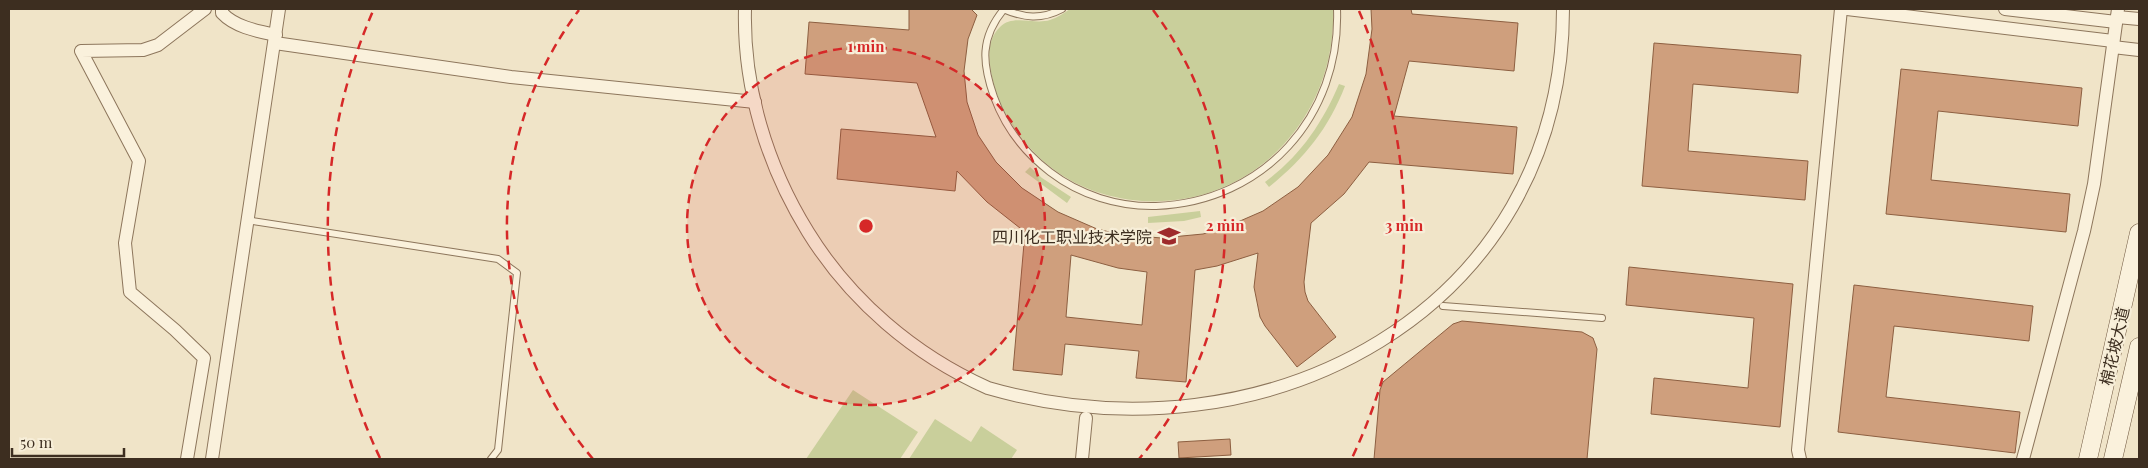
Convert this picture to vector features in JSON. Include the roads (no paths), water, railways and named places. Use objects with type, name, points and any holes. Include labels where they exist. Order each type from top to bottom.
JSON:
[{"type":"main road","name":"棉花坡大道","points":[[2088,459],[2139,234]]},
{"type":"main road","name":"棉花坡大道","points":[[2113,459],[2139,347]]},
{"type":"street","points":[[187,459],[204,358],[175,330],[130,292],[125,243],[139,160],[81,51],[143,50],[158,45],[205,9]]},
{"type":"street","points":[[222,9],[222,13],[229,20],[275,39],[511,76],[755,102]]},
{"type":"street","points":[[212,459],[246,220],[279,9]]},
{"type":"street","points":[[746,9],[747,53],[755,102],[773,163],[800,217],[833,267],[874,312],[921,350],[973,381],[1029,404],[1090,419],[1082,459]]},
{"type":"street","points":[[1431,318],[1486,257],[1518,206],[1530,178],[1541,150],[1556,92],[1561,55],[1563,9]]},
{"type":"street","points":[[1800,459],[1798,450],[1841,9]]},
{"type":"street","points":[[1847,9],[2113,44],[2139,50]]},
{"type":"street","points":[[2005,9],[2139,19]]},
{"type":"street","points":[[2023,459],[2092,194],[2117,16]]},
{"type":"lane","points":[[1062,9],[1049,16],[1033,18],[1003,9],[987,35],[986,68],[997,106],[1018,141],[1044,168],[1074,188],[1111,201],[1150,206],[1190,202],[1228,190],[1262,170],[1291,143],[1314,111],[1330,72],[1337,31],[1337,9]]},
{"type":"lane","points":[[246,220],[498,259],[517,273],[498,450],[491,459]]},
{"type":"lane","points":[[1443,306],[1602,318]]},
{"type":"place","name":"四川化工职业技术学院","points":[[1169,236]]}]
